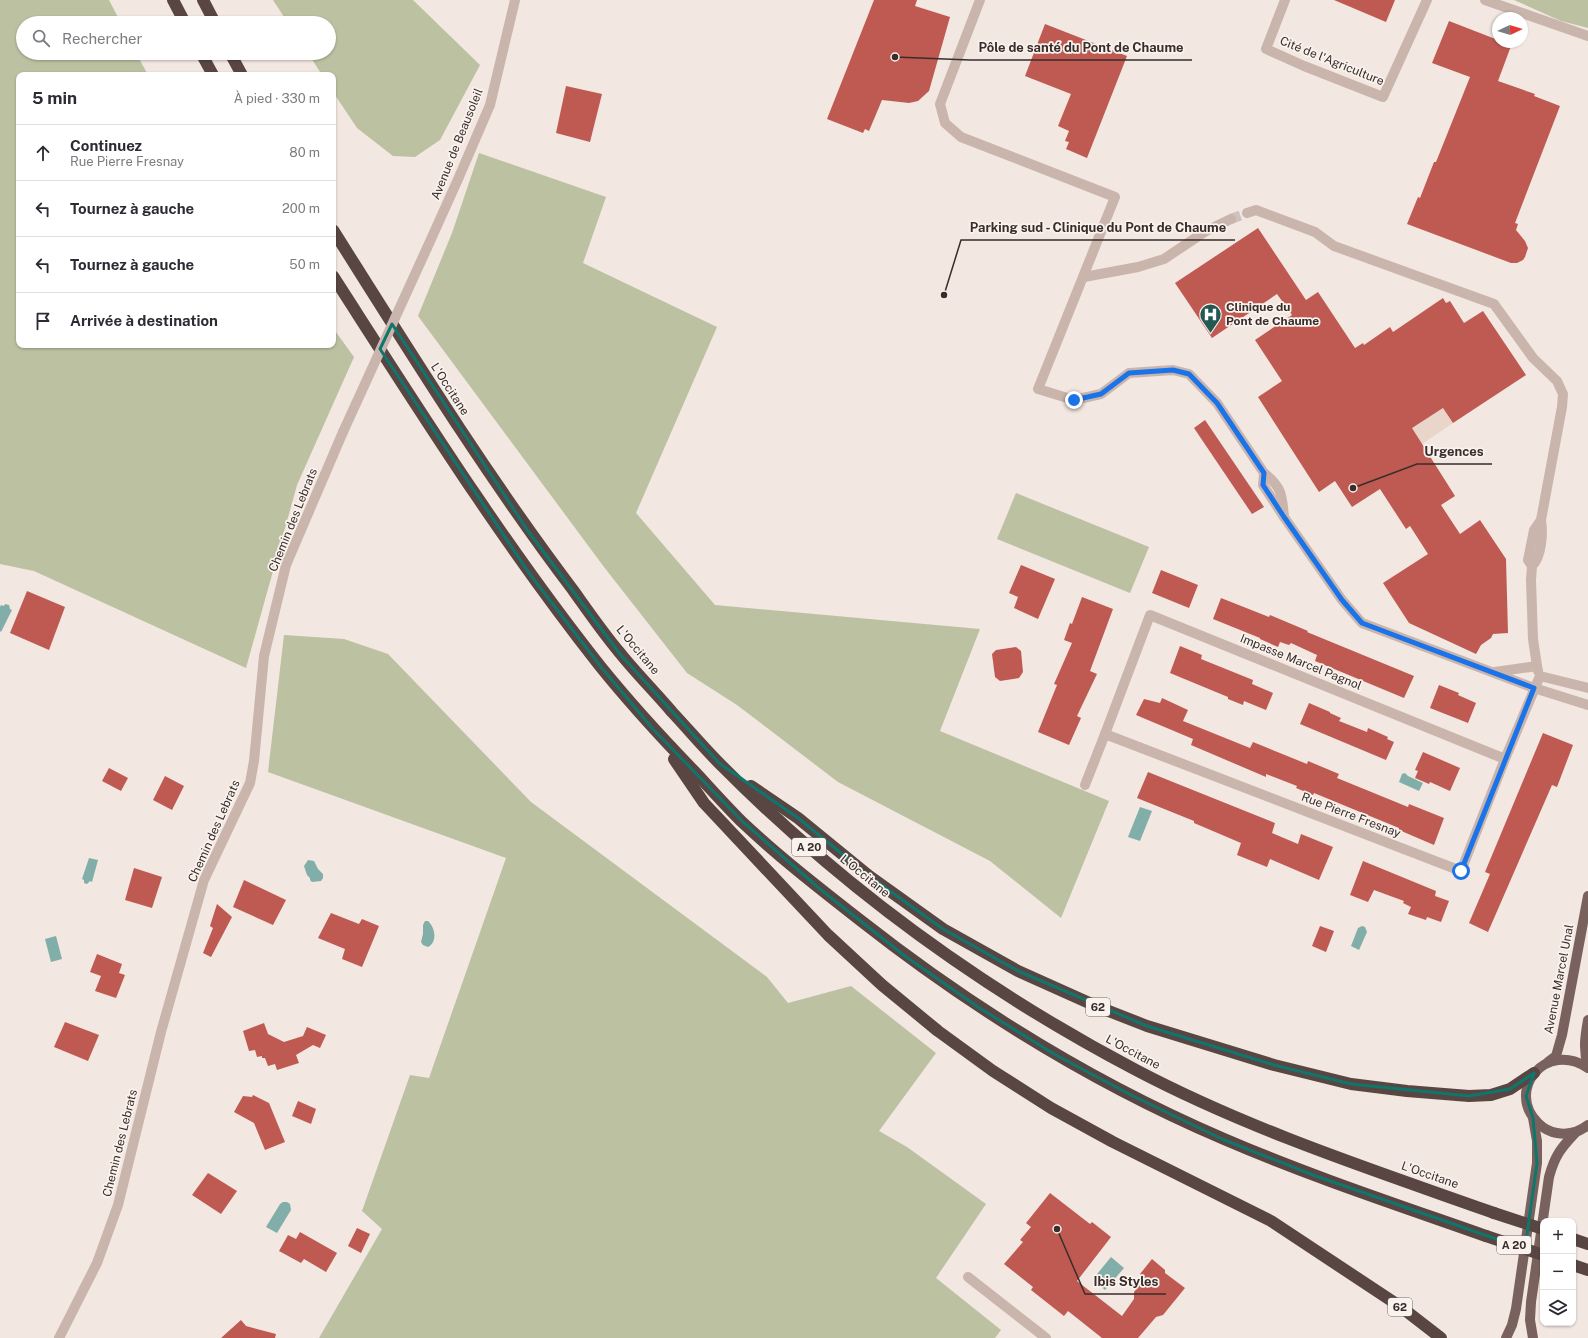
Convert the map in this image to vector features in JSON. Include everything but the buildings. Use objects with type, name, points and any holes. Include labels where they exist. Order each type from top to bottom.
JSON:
[{"type":"highway","points":[[173,0],[181,16]]},
{"type":"highway","points":[[203,0],[211,16]]},
{"type":"highway","points":[[205,60],[211,72]]},
{"type":"highway","points":[[234,60],[240,72]]},
{"type":"highway","name":"L'Occitane","points":[[336,235],[449,414],[528,531],[620,654],[719,763],[840,875],[938,951],[1025,1008],[1136,1070],[1198,1101],[1325,1153],[1540,1228]]},
{"type":"highway","name":"A 20","points":[[336,281],[436,435],[525,567],[601,667],[653,729],[742,821],[820,889],[905,956],[978,1007],[1054,1054],[1133,1096],[1222,1139],[1313,1175],[1540,1254]]},
{"type":"highway","name":"62","points":[[653,729],[704,803],[828,935],[882,985],[938,1031],[993,1071],[1051,1108],[1113,1142],[1271,1221],[1401,1307],[1441,1338]]},
{"type":"highway","name":"62","points":[[719,763],[798,818],[869,876],[943,929],[1018,971],[1096,1006],[1147,1026],[1274,1065],[1351,1084],[1407,1091],[1469,1096],[1491,1095],[1510,1089],[1534,1073]]},
{"type":"highway","points":[[1576,1240],[1588,1244]]},
{"type":"main road","name":"Avenue Marcel Unal","points":[[1548,1062],[1556,1056],[1562,1035],[1588,896]]},
{"type":"main road","points":[[1588,1020],[1584,1044],[1585,1057],[1588,1067]]},
{"type":"main road","points":[[1506,1338],[1512,1325],[1516,1309],[1537,1163],[1537,1141],[1533,1118],[1528,1108],[1526,1096],[1528,1084],[1534,1073],[1548,1062],[1558,1059],[1570,1059],[1580,1062],[1588,1067]]},
{"type":"main road","points":[[1533,1118],[1542,1127],[1552,1132],[1564,1134],[1576,1132]]},
{"type":"main road","points":[[1533,1338],[1530,1320],[1549,1177],[1554,1161],[1562,1148],[1576,1132],[1588,1125]]},
{"type":"street","name":"Avenue de Beausoleil","points":[[427,248],[490,105],[515,0]]},
{"type":"street","points":[[980,0],[940,104],[945,123],[961,137],[1115,197],[1038,389],[1074,400],[1101,394],[1129,373],[1173,370],[1189,374],[1217,403],[1264,473],[1263,485],[1284,517],[1342,600],[1362,623],[1493,673],[1520,681],[1534,688],[1588,705]]},
{"type":"street","name":"Cité de l'Agriculture","points":[[1285,0],[1266,49],[1304,66],[1383,97],[1427,0]]},
{"type":"street","points":[[1485,0],[1588,36]]},
{"type":"street","points":[[1247,213],[1256,210],[1315,232],[1334,246],[1494,304],[1533,358],[1557,381],[1563,394],[1562,407],[1541,520],[1543,532],[1537,562],[1532,566],[1531,576],[1533,639],[1540,676],[1588,688]]},
{"type":"street","points":[[1084,277],[1138,267],[1164,259],[1206,231],[1232,219]]},
{"type":"street","name":"Chemin des Lebrats","points":[[59,1338],[97,1263],[118,1205],[161,1032],[204,880],[250,783],[254,761],[264,656],[286,565],[343,432],[427,248]]},
{"type":"street","name":"Impasse Marcel Pagnol","points":[[1105,734],[1150,614],[1504,759]]},
{"type":"street","points":[[1493,673],[1537,666]]},
{"type":"street","points":[[1519,668],[1520,681]]},
{"type":"street","name":"Rue Pierre Fresnay","points":[[1105,734],[1461,871],[1504,759],[1540,676]]},
{"type":"street","points":[[1085,785],[1105,734]]},
{"type":"street","points":[[968,1277],[1046,1338]]},
{"type":"highlighted area","points":[[392,324],[528,531],[620,654],[719,763],[798,818],[869,876],[943,929],[1018,971],[1147,1026],[1274,1065],[1351,1084],[1469,1096],[1510,1089],[1534,1073],[1526,1096],[1533,1118],[1537,1163],[1525,1249],[1313,1175],[1222,1139],[1133,1096],[1054,1054],[978,1007],[905,956],[820,889],[742,821],[653,729],[601,667],[529,573],[380,349]]},
{"type":"green space","points":[[0,0],[109,0],[117,16],[16,16],[16,60],[140,60],[146,72],[16,72],[16,348],[336,348],[336,332],[354,357],[297,485],[246,668],[34,571],[0,564]]},
{"type":"green space","points":[[273,0],[413,0],[480,65],[440,140],[415,157],[393,156],[357,128],[336,96],[336,72],[320,72],[312,60],[336,60],[336,16],[283,16]]},
{"type":"green space","points":[[1514,0],[1588,0],[1588,28],[1561,21]]},
{"type":"green space","points":[[479,153],[606,197],[583,263],[717,327],[636,513],[715,605],[980,629],[940,731],[1109,801],[1061,918],[990,861],[838,782],[737,705],[687,673],[604,567],[418,316],[452,233]]},
{"type":"green space","points":[[1016,493],[1149,547],[1130,593],[997,539]]},
{"type":"green space","points":[[284,635],[344,639],[388,654],[531,802],[767,977],[788,1003],[851,986],[936,1053],[879,1131],[907,1147],[986,1204],[936,1278],[1001,1330],[995,1338],[319,1338],[382,1229],[362,1211],[410,1075],[429,1078],[506,858],[268,772]]},
{"type":"shaded area","points":[[1443,408],[1453,423],[1422,444],[1411,427]]},
{"type":"water","points":[[5,604],[9,605],[10,609],[12,610],[1,632],[0,607],[1,605],[4,606]]},
{"type":"water","points":[[1405,773],[1423,783],[1419,791],[1399,782],[1402,774]]},
{"type":"water","points":[[1140,807],[1152,811],[1140,841],[1128,837]]},
{"type":"water","points":[[89,858],[98,860],[92,882],[90,881],[87,884],[84,883],[84,880],[82,879]]},
{"type":"water","points":[[308,860],[314,861],[318,869],[323,874],[321,881],[312,882],[310,880],[304,866]]},
{"type":"water","points":[[425,921],[428,921],[434,931],[433,942],[428,947],[423,945],[421,942],[423,925]]},
{"type":"water","points":[[1362,926],[1365,927],[1367,932],[1359,950],[1351,946],[1358,928]]},
{"type":"water","points":[[56,936],[62,959],[51,962],[45,939]]},
{"type":"water","points":[[283,1202],[290,1204],[291,1210],[277,1233],[266,1227],[280,1204]]},
{"type":"water","points":[[1111,1257],[1124,1268],[1105,1290],[1093,1279]]},
{"type":"tunnel","points":[[1231,219],[1247,213]]},
{"type":"place","name":"Pôle de santé du Pont de Chaume","points":[[895,57]]},
{"type":"place","name":"Parking sud - Clinique du Pont de Chaume","points":[[944,295]]},
{"type":"place","name":"Clinique du Pont de Chaume","points":[[1210,334]]},
{"type":"place","name":"Urgences","points":[[1353,488]]},
{"type":"place","name":"Ibis Styles","points":[[1057,1229]]},
{"type":"route","points":[[1074,400],[1101,394],[1129,373],[1173,370],[1189,374],[1217,403],[1264,473],[1263,485],[1284,517],[1342,600],[1362,623],[1493,673],[1520,681],[1534,688],[1504,759],[1461,871]]}]
